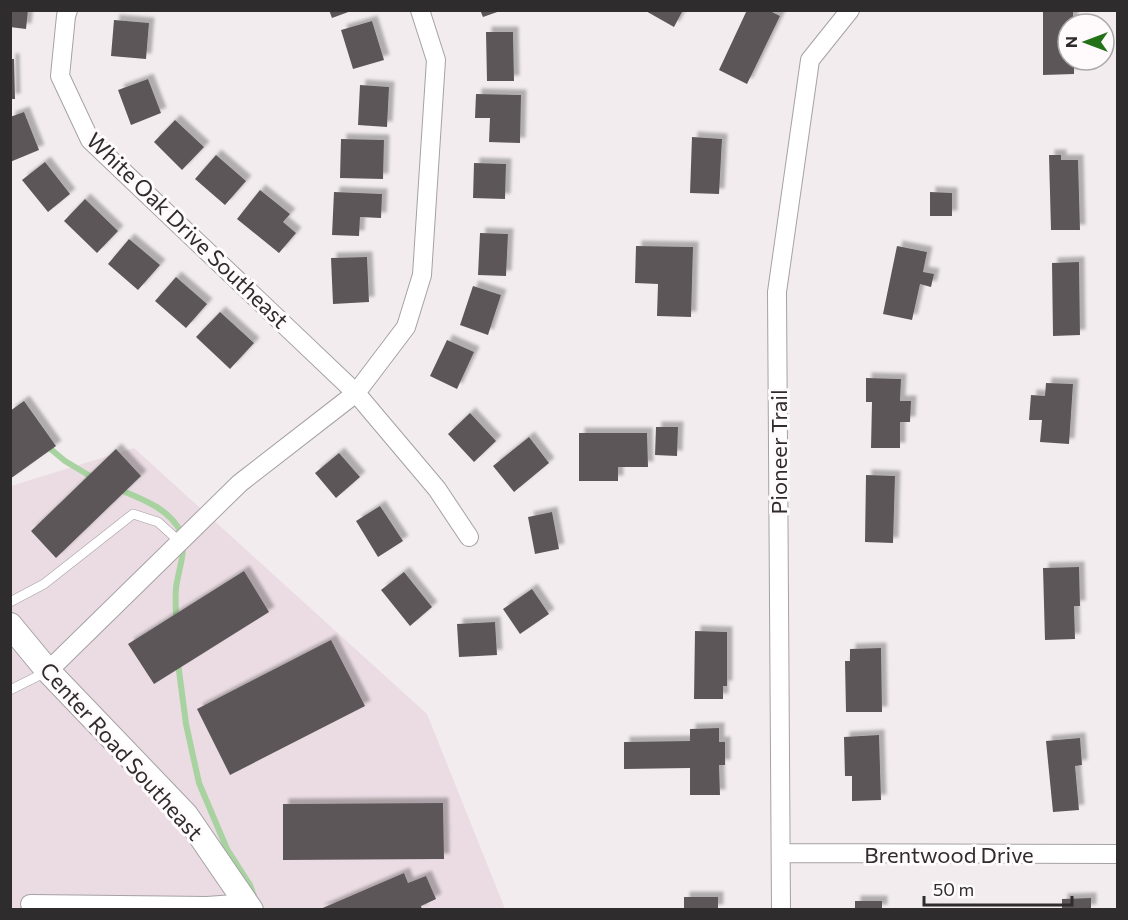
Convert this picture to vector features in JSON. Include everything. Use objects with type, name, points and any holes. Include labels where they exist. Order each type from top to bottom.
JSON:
[{"type":"street","name":"White Oak Drive Southeast","points":[[68,10],[60,76],[90,140],[356,393],[437,489],[469,537]]},
{"type":"street","points":[[48,671],[240,483],[356,393],[406,327],[422,274],[436,60],[420,10]]},
{"type":"street","name":"Pioneer Trail","points":[[781,909],[777,291],[810,60],[849,10]]},
{"type":"street","name":"Center Road Southeast","points":[[10,625],[48,671],[186,815],[250,906]]},
{"type":"street","name":"Brentwood Drive","points":[[781,853],[1118,854]]},
{"type":"street","points":[[30,904],[250,906]]},
{"type":"lane","points":[[10,602],[44,584],[133,514],[158,522],[180,542]]},
{"type":"lane","points":[[10,690],[48,671]]},
{"type":"shaded area","points":[[134,448],[427,714],[505,909],[11,910],[11,486]]},
{"type":"building","points":[[10,10],[28,10],[26,29],[10,27]]},
{"type":"building","points":[[329,10],[351,10],[351,11],[332,18]]},
{"type":"building","points":[[480,10],[500,10],[500,11],[483,17]]},
{"type":"building","points":[[644,10],[683,10],[674,27]]},
{"type":"building","points":[[747,10],[768,10],[780,16],[747,84],[719,70]]},
{"type":"building","points":[[1043,10],[1073,10],[1073,12],[1056,12],[1056,72],[1074,72],[1074,74],[1043,75]]},
{"type":"building","points":[[114,20],[149,23],[146,59],[111,56]]},
{"type":"building","points":[[372,21],[384,60],[353,69],[341,30]]},
{"type":"building","points":[[486,32],[513,32],[514,81],[487,81]]},
{"type":"building","points":[[10,59],[14,59],[15,99],[10,99]]},
{"type":"building","points":[[148,79],[161,113],[131,125],[118,90]]},
{"type":"building","points":[[360,85],[389,87],[387,127],[358,125]]},
{"type":"building","points":[[476,94],[521,95],[520,143],[489,142],[490,118],[475,118]]},
{"type":"building","points":[[24,112],[39,150],[10,162],[10,117]]},
{"type":"building","points":[[175,120],[204,147],[182,170],[154,142]]},
{"type":"building","points":[[692,137],[722,139],[719,194],[690,193]]},
{"type":"building","points":[[341,139],[384,140],[383,179],[340,178]]},
{"type":"building","points":[[216,155],[246,181],[225,205],[195,179]]},
{"type":"building","points":[[1049,155],[1061,155],[1061,160],[1078,160],[1080,230],[1051,230]]},
{"type":"building","points":[[45,162],[70,194],[48,212],[22,180]]},
{"type":"building","points":[[474,163],[506,164],[505,199],[473,198]]},
{"type":"building","points":[[260,190],[290,214],[283,222],[296,233],[279,253],[237,219]]},
{"type":"building","points":[[334,192],[382,194],[381,218],[360,217],[359,236],[332,235]]},
{"type":"building","points":[[930,192],[952,193],[952,216],[930,216]]},
{"type":"building","points":[[85,199],[118,231],[97,253],[64,221]]},
{"type":"building","points":[[480,233],[508,234],[506,276],[478,275]]},
{"type":"building","points":[[129,239],[160,265],[138,290],[108,264]]},
{"type":"building","points":[[636,246],[693,247],[691,317],[657,316],[658,284],[635,283]]},
{"type":"building","points":[[897,246],[927,252],[923,272],[934,274],[931,287],[920,284],[912,320],[883,314]]},
{"type":"building","points":[[367,257],[369,302],[333,304],[331,258]]},
{"type":"building","points":[[1079,262],[1080,335],[1053,336],[1052,263]]},
{"type":"building","points":[[176,277],[207,304],[186,328],[155,301]]},
{"type":"building","points":[[473,286],[501,295],[488,335],[460,325]]},
{"type":"building","points":[[220,312],[254,343],[230,369],[196,337]]},
{"type":"building","points":[[447,340],[474,352],[457,389],[430,376]]},
{"type":"building","points":[[866,378],[901,379],[900,401],[911,401],[910,422],[900,422],[900,448],[871,448],[872,402],[866,402]]},
{"type":"building","points":[[1046,383],[1073,384],[1069,444],[1040,442],[1042,420],[1029,420],[1031,395],[1045,396]]},
{"type":"building","points":[[24,401],[56,446],[10,479],[10,411]]},
{"type":"building","points":[[470,413],[496,441],[474,462],[448,434]]},
{"type":"building","points":[[656,427],[678,427],[677,456],[655,455]]},
{"type":"building","points":[[579,433],[647,433],[648,467],[618,467],[618,481],[579,481]]},
{"type":"building","points":[[529,437],[549,463],[514,492],[493,466]]},
{"type":"building","points":[[116,449],[141,476],[56,558],[31,531]]},
{"type":"building","points":[[339,453],[360,477],[336,498],[315,473]]},
{"type":"building","points":[[866,475],[895,476],[893,543],[865,542]]},
{"type":"building","points":[[380,506],[403,541],[378,557],[356,521]]},
{"type":"building","points":[[552,512],[559,549],[535,554],[528,517]]},
{"type":"building","points":[[1079,567],[1080,606],[1074,606],[1075,639],[1045,640],[1043,568]]},
{"type":"building","points":[[244,571],[269,612],[154,684],[128,644]]},
{"type":"building","points":[[404,572],[432,607],[410,626],[381,590]]},
{"type":"building","points":[[532,589],[549,614],[520,634],[503,609]]},
{"type":"building","points":[[495,622],[497,655],[459,657],[457,624]]},
{"type":"building","points":[[695,631],[727,632],[727,686],[723,686],[723,699],[694,699]]},
{"type":"building","points":[[331,640],[365,706],[230,775],[197,709]]},
{"type":"building","points":[[881,648],[882,712],[846,712],[845,661],[850,661],[850,649]]},
{"type":"building","points":[[719,728],[719,742],[725,742],[725,765],[719,765],[720,795],[690,795],[690,768],[624,769],[624,742],[690,741],[690,729]]},
{"type":"building","points":[[879,735],[881,800],[852,801],[852,776],[845,776],[844,737]]},
{"type":"building","points":[[1080,738],[1082,765],[1075,766],[1079,810],[1053,812],[1046,741]]},
{"type":"building","points":[[443,803],[444,859],[283,860],[283,804]]},
{"type":"building","points":[[404,873],[408,883],[426,876],[436,899],[421,906],[422,910],[318,910]]},
{"type":"building","points":[[684,897],[718,897],[718,910],[684,910]]},
{"type":"building","points":[[1091,898],[1091,910],[1062,910],[1062,899]]},
{"type":"building","points":[[855,901],[882,901],[882,910],[855,910]]},
{"type":"waterway","points":[[47,446],[65,461],[95,479]]},
{"type":"waterway","points":[[118,489],[162,511],[170,517],[181,533],[183,546],[176,588],[176,620]]},
{"type":"waterway","points":[[178,663],[186,724],[199,783],[227,849],[250,885],[254,896]]}]
